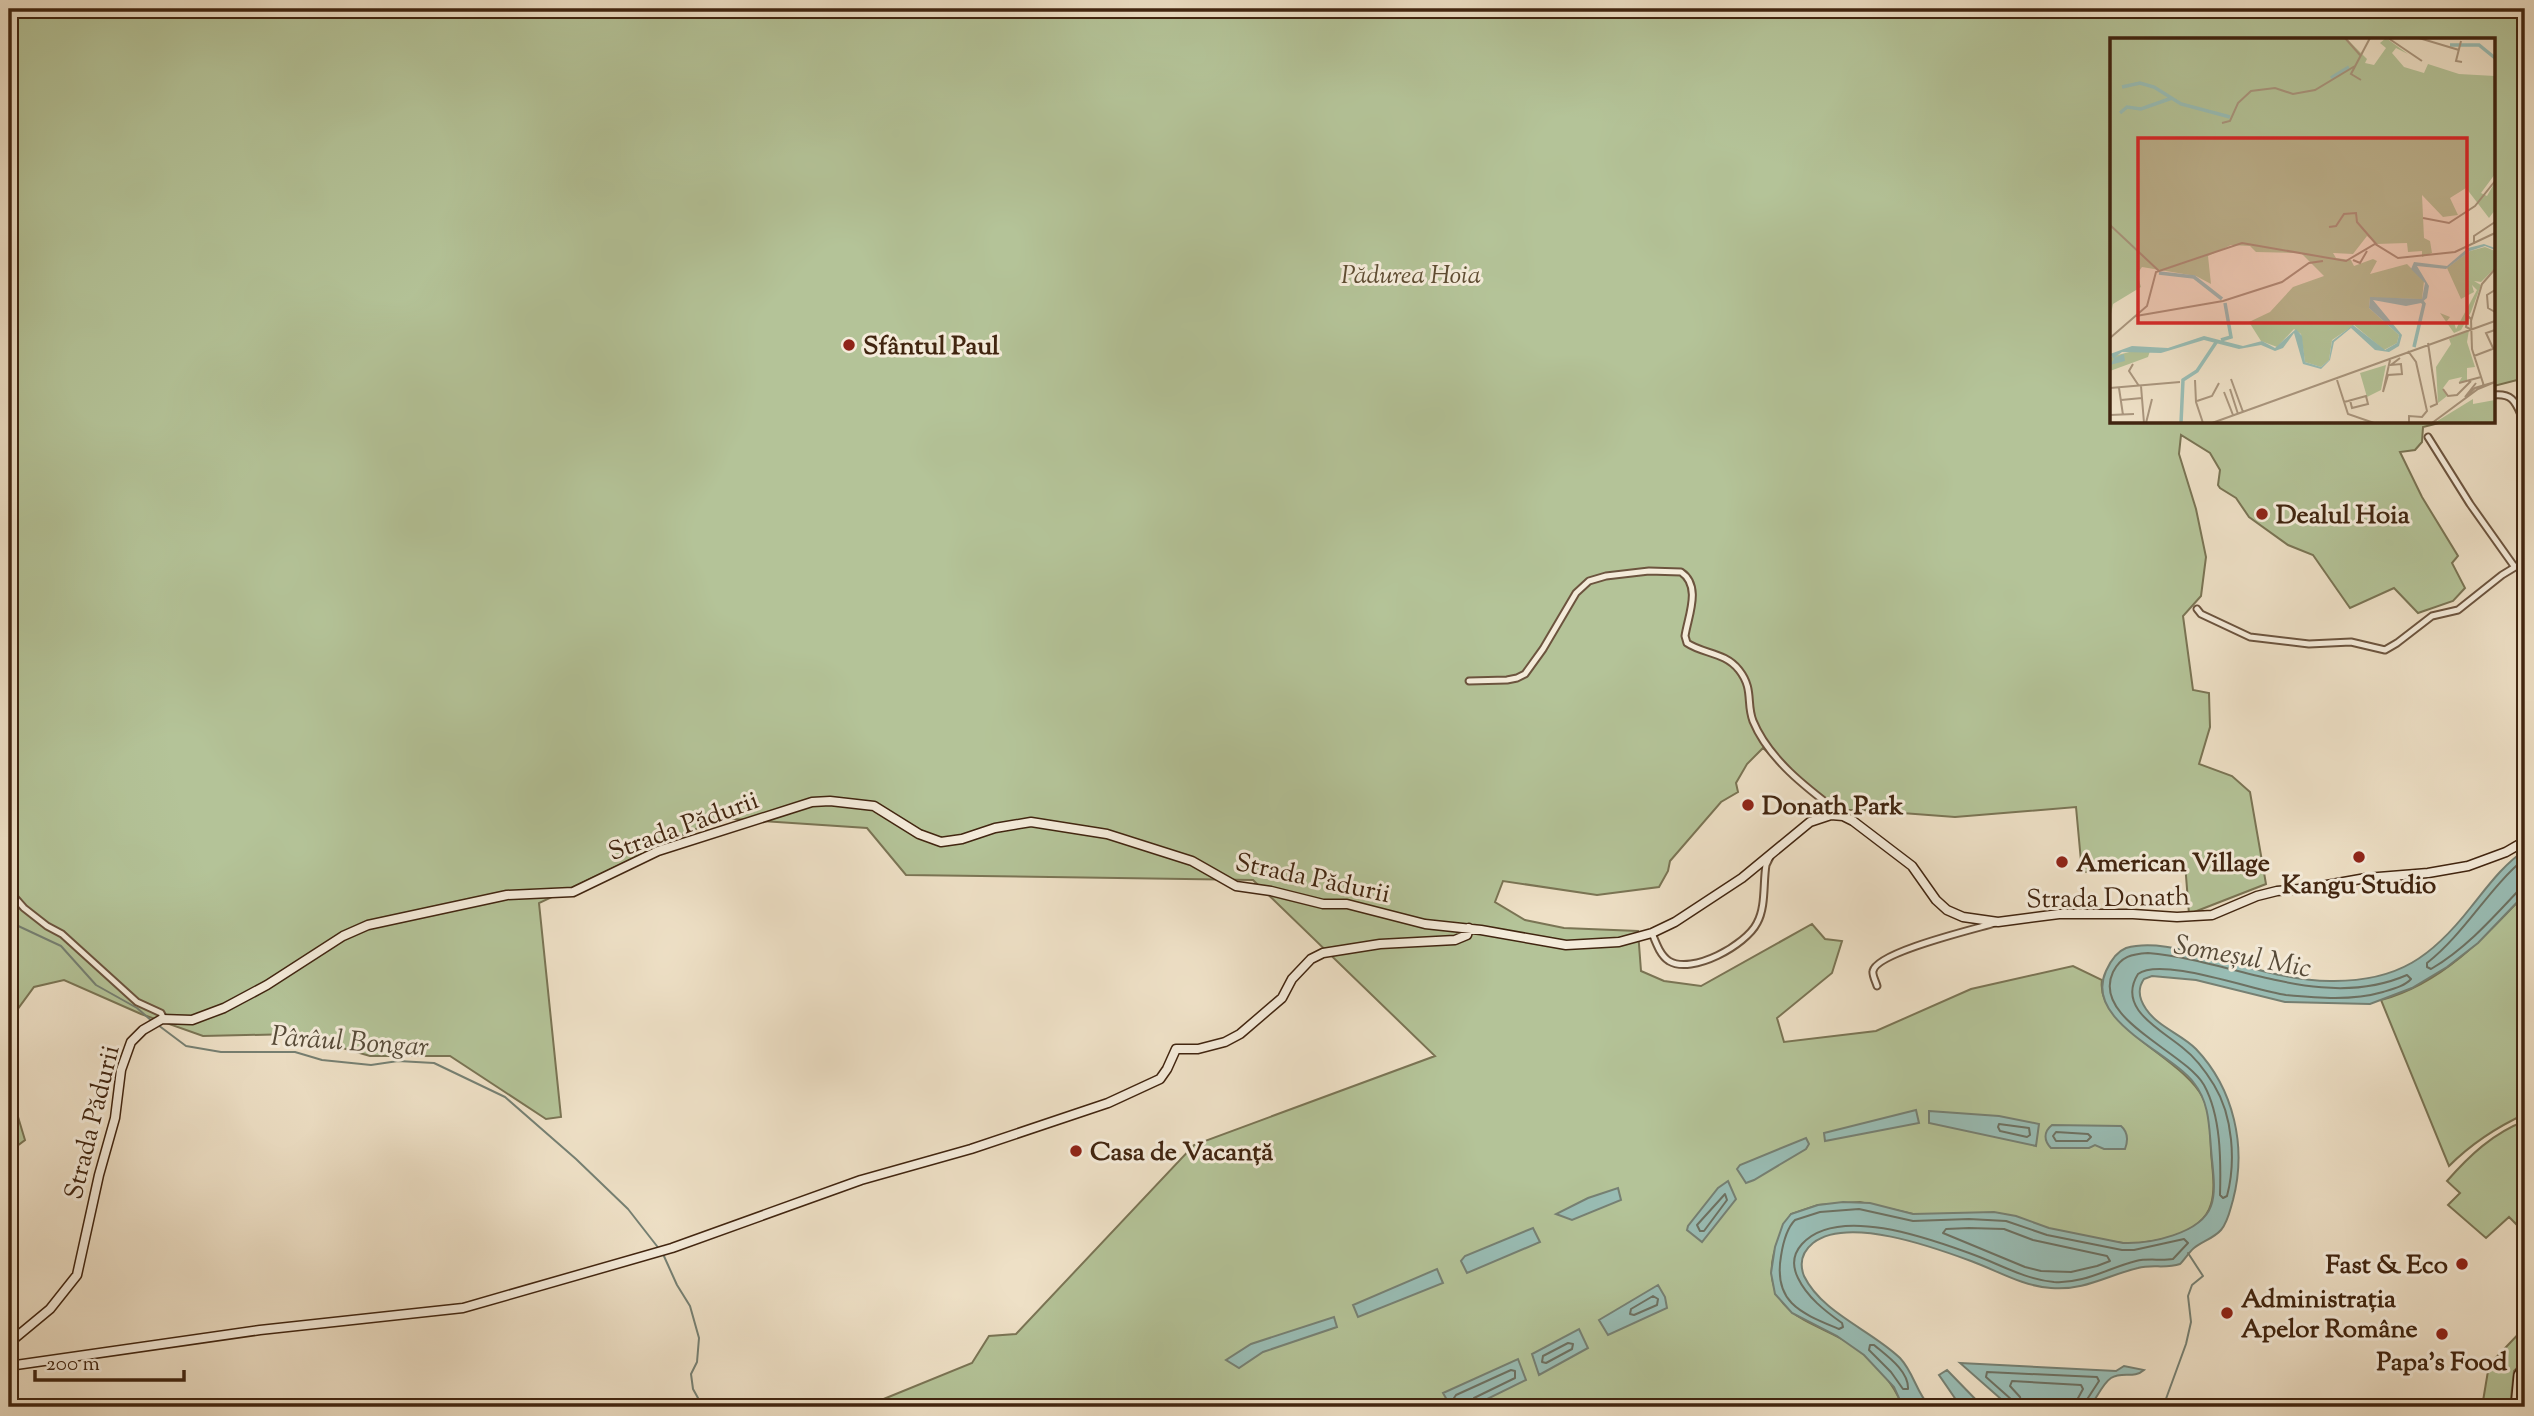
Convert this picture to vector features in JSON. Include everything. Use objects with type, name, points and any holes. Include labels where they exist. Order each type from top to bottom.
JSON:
[{"type":"main road","points":[[2516,1407],[2519,1375],[2525,1365]]},
{"type":"main road","points":[[2523,1407],[2525,1384]]},
{"type":"street","points":[[2496,396],[2506,395],[2512,398],[2525,423]]},
{"type":"street","points":[[2428,437],[2470,504],[2514,566]]},
{"type":"street","points":[[2197,609],[2201,614],[2250,637],[2309,644],[2351,642],[2385,650],[2432,615],[2458,610],[2514,566],[2525,561]]},
{"type":"street","points":[[1469,681],[1507,680],[1525,674],[1576,593],[1589,581],[1606,576],[1649,571],[1681,572],[1688,578],[1692,591],[1685,636],[1687,643],[1724,657],[1737,667],[1748,688],[1752,717],[1765,744],[1788,769],[1843,816]]},
{"type":"street","name":"Strada Pădurii","points":[[9,1343],[50,1309],[77,1275],[99,1175],[115,1118],[123,1062],[134,1038],[161,1020],[192,1020],[224,1008],[267,985],[343,936],[368,925],[517,894],[573,892],[668,848],[739,827],[802,804],[819,801],[874,806],[919,834],[941,842],[1031,822],[1107,834],[1192,861],[1236,886],[1271,891],[1322,904],[1351,905],[1425,924],[1469,928],[1566,945],[1619,942],[1652,933],[1697,908],[1770,856],[1810,822],[1828,815],[1843,816]]},
{"type":"street","name":"Strada Donath","points":[[1843,816],[1858,824],[1912,866],[1936,900],[1947,910],[1963,917],[1998,922],[2059,914],[2177,917],[2212,915],[2257,896],[2277,891],[2469,866],[2506,852],[2525,841]]},
{"type":"street","points":[[1652,933],[1660,951],[1669,961],[1683,965],[1706,961],[1730,948],[1751,933],[1759,922],[1764,877],[1770,856]]},
{"type":"street","points":[[9,891],[24,908],[62,934],[117,981],[137,1002],[161,1013],[161,1020]]},
{"type":"street","points":[[1877,986],[1873,969],[1892,954],[1998,922]]},
{"type":"street","name":"Strada Pădurii","points":[[9,1366],[260,1330],[463,1308],[672,1248],[861,1181],[971,1149],[1108,1103],[1156,1082],[1164,1075],[1174,1050],[1198,1049],[1225,1042],[1240,1034],[1282,998],[1291,980],[1311,959],[1323,953],[1380,944],[1455,940],[1467,935],[1469,928]]},
{"type":"green space","name":"Pădurea Hoia","points":[[9,9],[2525,9],[2525,378],[2496,385],[2496,38],[2110,38],[2110,424],[2435,424],[2423,427],[2422,442],[2415,450],[2400,452],[2422,497],[2458,556],[2452,563],[2465,588],[2453,601],[2418,613],[2394,588],[2350,608],[2313,555],[2288,545],[2249,517],[2236,498],[2218,485],[2220,470],[2210,453],[2181,435],[2179,454],[2196,509],[2206,557],[2201,596],[2183,616],[2193,690],[2209,693],[2210,727],[2199,764],[2232,776],[2250,792],[2266,884],[2189,914],[2185,863],[2155,868],[2082,872],[2076,807],[1955,817],[1832,810],[1763,748],[1747,764],[1736,783],[1738,792],[1721,802],[1670,861],[1659,887],[1597,895],[1503,881],[1495,902],[1525,920],[1564,928],[1638,931],[1641,971],[1664,981],[1701,986],[1812,924],[1825,939],[1842,941],[1832,973],[1777,1018],[1784,1042],[1876,1031],[1971,989],[2073,966],[2102,980],[2104,997],[2112,1013],[2193,1083],[2206,1104],[2209,1117],[2212,1198],[2206,1215],[2197,1224],[2174,1236],[2147,1242],[2123,1243],[1913,1214],[1860,1202],[1818,1205],[1791,1214],[1773,1258],[1772,1272],[1779,1298],[1789,1310],[1846,1341],[1868,1358],[1888,1381],[1903,1407],[864,1407],[972,1363],[989,1336],[1016,1334],[1194,1145],[1435,1056],[1253,880],[906,875],[867,828],[719,818],[539,903],[561,1117],[546,1119],[450,1056],[370,1056],[294,1034],[203,1036],[141,1014],[64,980],[34,987],[9,1021]]},
{"type":"green space","points":[[2525,894],[2525,1114],[2466,1150],[2449,1166],[2381,1000],[2403,993],[2442,971],[2478,942]]},
{"type":"green space","points":[[9,1087],[25,1140],[9,1152]]},
{"type":"green space","points":[[2525,1121],[2525,1233],[2509,1217],[2486,1238],[2448,1205],[2460,1193],[2447,1181],[2482,1146]]},
{"type":"green space","points":[[2525,1327],[2525,1360],[2514,1371],[2510,1407],[2482,1407],[2489,1365]]},
{"type":"water","points":[[2525,850],[2525,894],[2478,943],[2447,967],[2412,988],[2370,1004],[2285,1002],[2196,980],[2152,976],[2144,979],[2140,994],[2146,1009],[2157,1021],[2196,1049],[2220,1082],[2234,1120],[2237,1139],[2237,1180],[2225,1223],[2218,1233],[2192,1250],[2180,1264],[2143,1267],[2085,1285],[2051,1288],[2020,1281],[1955,1255],[1891,1237],[1847,1232],[1828,1235],[1813,1243],[1802,1258],[1802,1271],[1812,1289],[1835,1311],[1900,1358],[1930,1407],[1903,1407],[1894,1387],[1864,1355],[1837,1336],[1792,1313],[1775,1294],[1771,1273],[1775,1247],[1783,1224],[1791,1214],[1818,1205],[1870,1203],[1913,1214],[1994,1212],[2016,1216],[2049,1228],[2123,1243],[2160,1239],[2197,1224],[2211,1206],[2214,1192],[2210,1131],[2205,1106],[2199,1090],[2183,1071],[2133,1034],[2107,1005],[2102,989],[2106,971],[2116,955],[2126,948],[2147,945],[2182,950],[2273,974],[2304,979],[2334,981],[2377,976],[2412,963],[2442,940],[2503,869]]},
{"type":"water","points":[[1916,1110],[1919,1123],[1825,1141],[1824,1133]]},
{"type":"water","points":[[1929,1111],[1999,1116],[2039,1124],[2036,1146],[1929,1123]]},
{"type":"water","points":[[2052,1125],[2121,1126],[2126,1134],[2126,1146],[2125,1149],[2104,1149],[2095,1145],[2089,1148],[2051,1148],[2046,1136]]},
{"type":"water","points":[[1806,1138],[1809,1144],[1806,1149],[1754,1180],[1746,1183],[1737,1169],[1740,1165]]},
{"type":"water","points":[[1728,1181],[1736,1199],[1702,1242],[1687,1230],[1688,1226],[1718,1188]]},
{"type":"water","points":[[1618,1188],[1621,1200],[1572,1220],[1556,1214],[1588,1198]]},
{"type":"water","points":[[1533,1228],[1540,1242],[1467,1273],[1461,1261],[1465,1256]]},
{"type":"water","points":[[1437,1269],[1443,1283],[1358,1317],[1353,1305]]},
{"type":"water","points":[[1658,1285],[1665,1297],[1667,1308],[1608,1335],[1599,1320]]},
{"type":"water","points":[[1334,1317],[1337,1327],[1263,1352],[1239,1368],[1226,1360],[1251,1344]]},
{"type":"water","points":[[1579,1329],[1588,1348],[1539,1375],[1532,1354]]},
{"type":"water","points":[[1518,1359],[1526,1380],[1471,1407],[1451,1407],[1443,1393]]},
{"type":"water","points":[[1960,1363],[2116,1371],[2124,1366],[2144,1370],[2108,1380],[2090,1407],[2010,1407]]},
{"type":"water","points":[[1947,1370],[1982,1407],[1961,1407],[1939,1375]]},
{"type":"waterway","name":"Pârâul Bongar","points":[[9,918],[14,924],[61,946],[96,985],[137,1008],[153,1022]]},
{"type":"waterway","name":"Pârâul Bongar","points":[[158,1025],[186,1046],[221,1052],[295,1052],[322,1060],[371,1065],[398,1061],[434,1063],[505,1097],[628,1209],[660,1250]]},
{"type":"waterway","points":[[2163,1407],[2186,1344],[2191,1322],[2188,1296],[2192,1285],[2203,1276],[2188,1253]]},
{"type":"waterway","name":"Pârâul Bongar","points":[[663,1254],[690,1306],[699,1338],[697,1362],[691,1374],[693,1389],[703,1407]]},
{"type":"place","name":"Sfântul Paul","points":[[849,345]]},
{"type":"place","name":"Dealul Hoia","points":[[2262,514]]},
{"type":"place","name":"Donath Park","points":[[1748,805]]},
{"type":"place","name":"Kangu Studio","points":[[2359,857]]},
{"type":"place","name":"American Village","points":[[2062,862]]},
{"type":"place","name":"Casa de Vacanță","points":[[1076,1151]]},
{"type":"place","name":"Fast & Eco","points":[[2462,1264]]},
{"type":"place","name":"Administrația Apelor Române","points":[[2227,1313]]},
{"type":"place","name":"Papa's Food","points":[[2442,1334]]},
{"type":"water label","name":"Someșul Mic","points":[[2243,955]]}]
